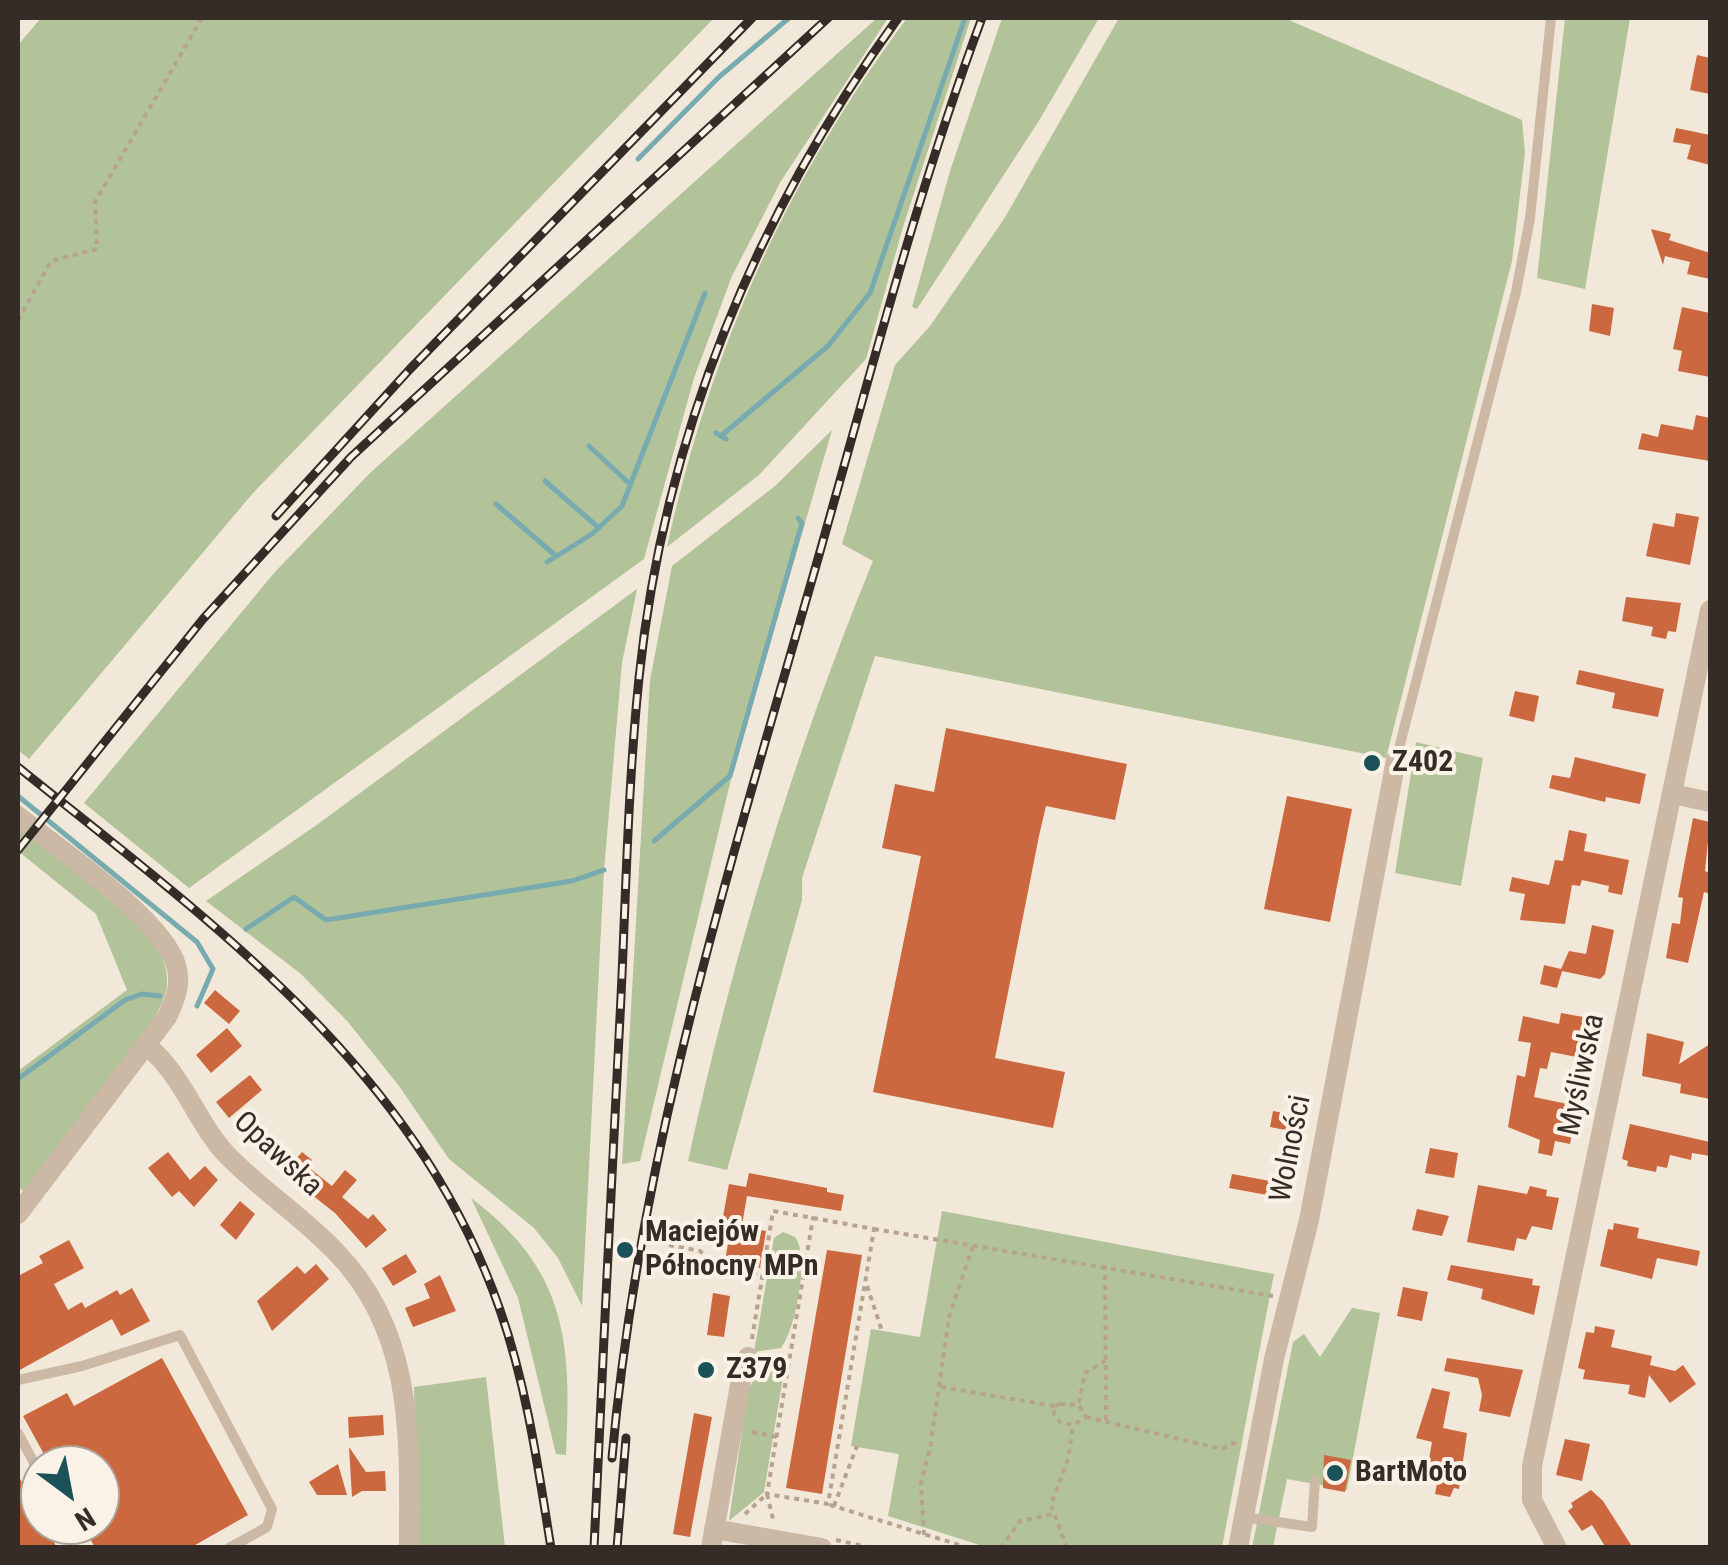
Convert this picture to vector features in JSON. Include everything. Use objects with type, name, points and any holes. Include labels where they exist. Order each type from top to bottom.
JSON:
[{"type":"street","name":"Myśliwska","points":[[1557,1548],[1532,1500],[1532,1466],[1710,610]]},
{"type":"street","name":"Wolności","points":[[1238,1548],[1326,1131],[1396,760]]},
{"type":"street","points":[[1672,794],[1710,802]]},
{"type":"street","points":[[18,816],[150,924],[178,967],[176,999],[146,1045],[18,1213]]},
{"type":"street","name":"Opawska","points":[[146,1045],[170,1069],[195,1116],[224,1152],[339,1254],[379,1312],[405,1389],[410,1548]]},
{"type":"street","points":[[748,1357],[732,1428],[719,1536],[822,1548]]},
{"type":"lane","points":[[1396,760],[1516,292],[1530,218],[1551,18]]},
{"type":"lane","points":[[18,1380],[82,1366],[180,1335],[272,1510],[267,1527],[230,1548]]},
{"type":"lane","points":[[1244,1517],[1312,1527],[1314,1480]]},
{"type":"path","points":[[18,320],[51,261],[96,249],[95,202],[202,18]]},
{"type":"path","points":[[790,1362],[748,1357],[774,1212],[974,1242],[1278,1297]]},
{"type":"path","points":[[719,1536],[767,1494],[813,1218]]},
{"type":"path","points":[[831,1505],[874,1229]]},
{"type":"path","points":[[924,1535],[920,1483],[940,1388],[949,1316],[974,1242]]},
{"type":"path","points":[[669,1245],[700,1250],[719,1268],[762,1274]]},
{"type":"path","points":[[1105,1265],[1106,1423]]},
{"type":"path","points":[[865,1282],[882,1331]]},
{"type":"path","points":[[1105,1361],[1085,1373],[1079,1405],[1086,1417],[1222,1448],[1247,1437]]},
{"type":"path","points":[[940,1388],[970,1389],[1055,1406],[1079,1405]]},
{"type":"path","points":[[1055,1406],[1054,1414],[1060,1422],[1073,1425],[1086,1417]]},
{"type":"path","points":[[1066,1548],[1051,1504],[1068,1458],[1073,1425]]},
{"type":"path","points":[[732,1428],[777,1437]]},
{"type":"path","points":[[831,1505],[857,1446]]},
{"type":"path","points":[[767,1494],[831,1505],[968,1548]]},
{"type":"path","points":[[1001,1548],[1020,1521],[1053,1514]]},
{"type":"green space","points":[[41,18],[714,18],[253,493],[29,759],[18,750],[18,45]]},
{"type":"green space","points":[[877,18],[888,18],[781,181],[732,276],[694,378],[644,559],[189,888],[84,803],[274,573],[370,473]]},
{"type":"green space","points":[[907,18],[971,18],[903,227],[866,359],[759,475],[667,547],[706,403],[758,269],[824,142]]},
{"type":"green space","points":[[1002,18],[1099,18],[1040,119],[917,309],[912,307],[950,171]]},
{"type":"green space","points":[[1119,18],[1284,18],[1522,120],[1525,153],[1512,261],[1386,758],[875,656],[802,878],[802,900],[727,1170],[688,1161],[767,857],[817,708],[873,561],[842,544],[895,365],[930,326],[1004,219]]},
{"type":"green space","points":[[1565,18],[1630,18],[1585,289],[1537,278]]},
{"type":"green space","points":[[832,430],[732,775],[640,1161],[622,1164],[650,680],[672,566],[775,486]]},
{"type":"green space","points":[[637,589],[622,663],[604,870],[582,1306],[558,1258],[534,1228],[449,1159],[399,1086],[348,1022],[301,974],[206,901],[318,824]]},
{"type":"green space","points":[[1416,742],[1483,758],[1461,886],[1395,873]]},
{"type":"green space","points":[[18,825],[140,923],[160,952],[167,976],[162,1004],[129,1058],[23,1191],[18,1186],[18,1071],[127,990],[96,914],[18,851]]},
{"type":"green space","points":[[471,1198],[503,1225],[527,1253],[545,1281],[557,1311],[567,1377],[566,1455],[556,1454],[518,1298]]},
{"type":"green space","points":[[942,1211],[1274,1274],[1222,1547],[986,1547],[888,1516],[899,1454],[851,1446],[871,1329],[920,1337]]},
{"type":"green space","points":[[783,1232],[795,1237],[799,1246],[801,1275],[796,1309],[781,1348],[754,1352],[774,1238]]},
{"type":"green space","points":[[1352,1308],[1380,1313],[1347,1490],[1287,1479],[1273,1547],[1252,1548],[1293,1342],[1304,1334],[1320,1357]]},
{"type":"green space","points":[[772,1365],[785,1365],[764,1492],[729,1521],[748,1390],[757,1374]]},
{"type":"green space","points":[[486,1377],[505,1547],[417,1547],[414,1387]]},
{"type":"building","points":[[1697,55],[1710,58],[1710,94],[1690,90]]},
{"type":"building","points":[[1676,128],[1710,135],[1710,165],[1687,159],[1691,145],[1673,142]]},
{"type":"building","points":[[1651,229],[1671,234],[1669,240],[1710,253],[1710,279],[1687,274],[1690,262],[1665,256],[1663,265]]},
{"type":"building","points":[[1592,304],[1614,308],[1610,336],[1589,331]]},
{"type":"building","points":[[1682,307],[1710,313],[1710,377],[1678,371],[1682,351],[1673,349]]},
{"type":"building","points":[[1696,415],[1710,418],[1710,461],[1638,449],[1642,433],[1658,437],[1661,424],[1693,430]]},
{"type":"building","points":[[1676,513],[1699,517],[1690,565],[1646,556],[1653,523],[1674,527]]},
{"type":"building","points":[[1626,597],[1681,603],[1676,632],[1668,631],[1666,639],[1651,636],[1653,627],[1622,621]]},
{"type":"building","points":[[1579,670],[1664,689],[1658,717],[1612,708],[1615,693],[1576,684]]},
{"type":"building","points":[[1515,691],[1539,696],[1534,722],[1509,716]]},
{"type":"building","points":[[946,728],[1127,764],[1115,820],[1046,806],[1039,836],[995,1058],[1065,1072],[1053,1128],[873,1092],[921,856],[882,848],[895,784],[934,792]]},
{"type":"building","points":[[1575,757],[1646,774],[1640,804],[1606,797],[1605,802],[1549,788],[1552,775],[1570,778]]},
{"type":"building","points":[[1287,796],[1352,809],[1330,922],[1264,909]]},
{"type":"building","points":[[1693,818],[1710,822],[1705,871],[1710,873],[1710,894],[1704,892],[1688,963],[1666,958],[1672,923],[1680,924],[1683,898],[1678,897]]},
{"type":"building","points":[[1569,830],[1587,834],[1584,851],[1629,860],[1622,895],[1608,892],[1609,886],[1582,880],[1580,886],[1572,885],[1565,924],[1520,920],[1525,894],[1509,891],[1512,877],[1549,885],[1555,860],[1563,861]]},
{"type":"building","points":[[1592,925],[1614,930],[1605,974],[1600,979],[1562,971],[1557,988],[1540,984],[1544,965],[1561,969],[1569,951],[1586,954]]},
{"type":"building","points":[[215,990],[240,1011],[229,1024],[204,1003]]},
{"type":"building","points":[[1561,1013],[1589,1018],[1586,1029],[1594,1030],[1587,1059],[1551,1052],[1547,1069],[1540,1068],[1534,1097],[1577,1106],[1570,1144],[1555,1141],[1552,1156],[1538,1153],[1540,1140],[1508,1127],[1517,1075],[1525,1077],[1531,1043],[1518,1041],[1523,1016],[1559,1024]]},
{"type":"building","points":[[227,1028],[242,1046],[211,1073],[196,1055]]},
{"type":"building","points":[[1647,1033],[1684,1042],[1679,1064],[1710,1044],[1710,1099],[1680,1093],[1681,1084],[1642,1076]]},
{"type":"building","points":[[250,1075],[262,1090],[229,1118],[216,1102]]},
{"type":"building","points":[[1273,1111],[1304,1117],[1301,1133],[1270,1127]]},
{"type":"building","points":[[1630,1124],[1710,1142],[1710,1156],[1692,1153],[1691,1160],[1670,1155],[1667,1168],[1657,1166],[1656,1172],[1627,1166],[1628,1161],[1622,1159]]},
{"type":"building","points":[[1430,1148],[1458,1153],[1454,1178],[1425,1173]]},
{"type":"building","points":[[168,1152],[190,1180],[205,1166],[218,1180],[194,1207],[179,1191],[172,1197],[148,1168]]},
{"type":"building","points":[[302,1152],[312,1160],[307,1166],[332,1186],[345,1170],[357,1180],[342,1197],[368,1219],[373,1214],[387,1230],[366,1248],[335,1213],[284,1173]]},
{"type":"building","points":[[749,1173],[844,1195],[841,1211],[747,1196],[742,1225],[722,1222],[729,1184],[746,1187]]},
{"type":"building","points":[[1232,1174],[1270,1181],[1267,1195],[1229,1188]]},
{"type":"building","points":[[1478,1185],[1527,1194],[1530,1186],[1547,1190],[1546,1196],[1559,1198],[1552,1230],[1532,1226],[1526,1240],[1517,1238],[1514,1251],[1467,1242]]},
{"type":"building","points":[[240,1201],[255,1214],[236,1240],[220,1225]]},
{"type":"building","points":[[1417,1209],[1449,1216],[1442,1236],[1412,1230]]},
{"type":"building","points":[[1614,1223],[1639,1228],[1637,1238],[1700,1251],[1697,1266],[1657,1258],[1652,1279],[1600,1266],[1608,1229],[1613,1230]]},
{"type":"building","points":[[731,1224],[766,1231],[760,1268],[725,1262]]},
{"type":"building","points":[[69,1240],[84,1268],[54,1284],[68,1310],[82,1302],[85,1308],[117,1290],[120,1295],[132,1288],[150,1321],[121,1336],[112,1319],[18,1371],[18,1276],[43,1263],[39,1256]]},
{"type":"building","points":[[827,1250],[862,1255],[822,1494],[786,1488]]},
{"type":"building","points":[[406,1254],[417,1272],[393,1286],[382,1268]]},
{"type":"building","points":[[316,1264],[329,1279],[272,1331],[257,1301],[297,1266],[305,1274]]},
{"type":"building","points":[[1451,1265],[1533,1279],[1532,1285],[1540,1286],[1534,1315],[1481,1299],[1483,1289],[1447,1280]]},
{"type":"building","points":[[440,1275],[456,1311],[413,1327],[405,1308],[430,1298],[424,1284]]},
{"type":"building","points":[[1403,1287],[1428,1292],[1422,1321],[1397,1316]]},
{"type":"building","points":[[713,1293],[730,1296],[724,1337],[707,1335]]},
{"type":"building","points":[[1595,1326],[1615,1330],[1611,1347],[1652,1356],[1650,1365],[1675,1371],[1683,1365],[1696,1384],[1670,1403],[1649,1375],[1645,1398],[1628,1394],[1630,1385],[1583,1379],[1585,1370],[1578,1368],[1586,1332],[1594,1333]]},
{"type":"building","points":[[162,1358],[248,1515],[190,1548],[95,1548],[93,1545],[120,1545],[120,1445],[39,1445],[23,1416],[67,1393],[74,1406]]},
{"type":"building","points":[[1447,1358],[1523,1370],[1510,1417],[1479,1411],[1482,1395],[1478,1378],[1444,1371]]},
{"type":"building","points":[[1432,1388],[1450,1392],[1443,1428],[1467,1433],[1459,1489],[1454,1488],[1450,1497],[1435,1494],[1440,1467],[1428,1464],[1432,1442],[1416,1438]]},
{"type":"building","points":[[694,1413],[712,1417],[690,1537],[673,1534]]},
{"type":"building","points":[[383,1415],[384,1435],[349,1438],[348,1417]]},
{"type":"building","points":[[1565,1439],[1590,1444],[1582,1481],[1556,1475]]},
{"type":"building","points":[[349,1447],[366,1472],[385,1471],[386,1491],[362,1491],[352,1497]]},
{"type":"building","name":"BartMoto","points":[[1324,1455],[1351,1460],[1345,1492],[1323,1488]]},
{"type":"building","points":[[338,1464],[347,1495],[317,1495],[309,1482]]},
{"type":"building","points":[[18,1475],[20,1545],[57,1548],[18,1548]]},
{"type":"building","points":[[1591,1490],[1603,1501],[1633,1548],[1606,1548],[1592,1525],[1582,1531],[1568,1511],[1573,1507],[1571,1503]]},
{"type":"waterway","points":[[638,159],[719,77],[789,18]]},
{"type":"waterway","points":[[722,435],[828,346],[870,293],[965,18]]},
{"type":"waterway","points":[[547,562],[592,534],[622,506],[705,293]]},
{"type":"waterway","points":[[716,433],[726,439]]},
{"type":"waterway","points":[[589,446],[631,485]]},
{"type":"waterway","points":[[545,481],[599,528]]},
{"type":"waterway","points":[[496,504],[556,556]]},
{"type":"waterway","points":[[654,841],[730,776],[802,523],[798,518]]},
{"type":"waterway","points":[[18,796],[197,942],[213,969],[197,1006]]},
{"type":"waterway","points":[[246,929],[294,897],[326,920],[572,881],[604,870]]},
{"type":"waterway","points":[[18,1079],[125,1000],[142,994],[160,996]]},
{"type":"railway","points":[[276,516],[410,369],[752,18]]},
{"type":"railway","points":[[18,850],[203,619],[351,457],[828,18]]},
{"type":"railway","points":[[594,1548],[630,798],[651,588],[694,415],[760,249],[801,170],[898,18]]},
{"type":"railway","points":[[612,1458],[624,1349],[642,1241],[663,1133],[715,921],[888,309],[932,162],[982,18]]},
{"type":"railway","points":[[18,767],[232,942],[299,1005],[361,1072],[416,1144],[463,1223],[500,1310],[525,1398],[551,1548]]},
{"type":"railway","points":[[617,1548],[626,1438]]},
{"type":"place","name":"Z402","points":[[1372,763]]},
{"type":"place","name":"Maciejów Północny MPn","points":[[625,1250]]},
{"type":"place","name":"Z379","points":[[706,1370]]},
{"type":"place","name":"BartMoto","points":[[1335,1473]]}]
